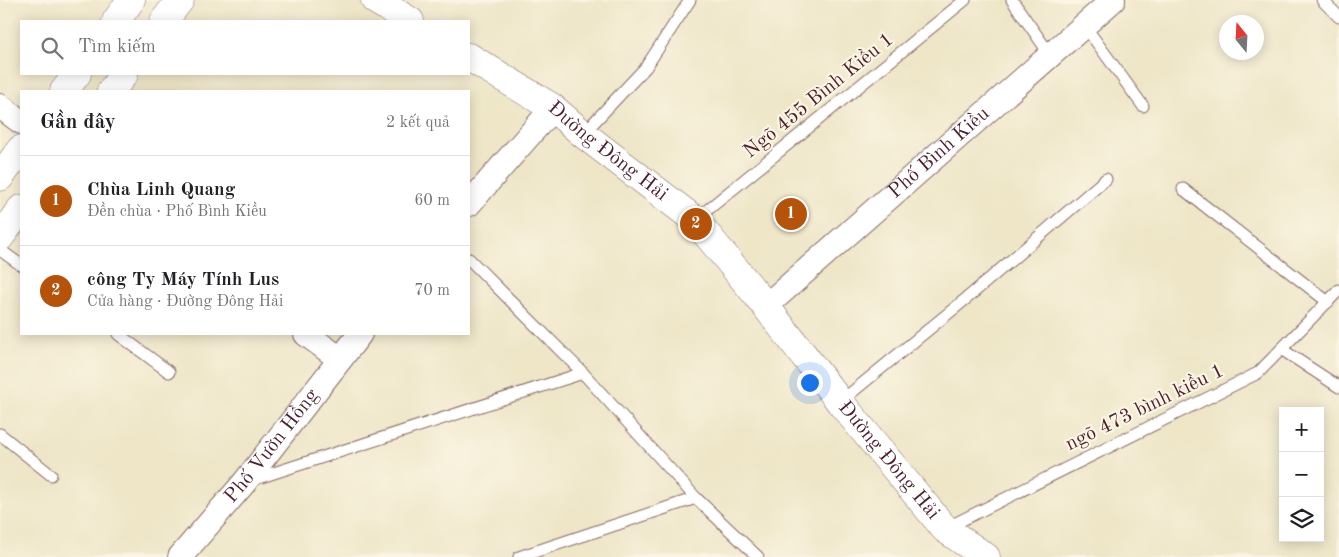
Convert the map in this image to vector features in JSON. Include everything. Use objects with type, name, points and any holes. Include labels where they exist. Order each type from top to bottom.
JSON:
[{"type":"main road","points":[[117,20],[131,0]]},
{"type":"main road","points":[[165,20],[180,0]]},
{"type":"main road","points":[[375,0],[408,20]]},
{"type":"main road","name":"Đường Đông Hải","points":[[470,58],[553,108],[582,134],[695,220],[766,306],[840,402],[945,529],[986,557]]},
{"type":"main road","points":[[65,90],[76,75]]},
{"type":"main road","points":[[112,90],[123,75]]},
{"type":"main road","points":[[0,177],[20,150]]},
{"type":"main road","points":[[0,237],[20,210]]},
{"type":"street","name":"Phố Bình Kiều","points":[[766,306],[1113,0]]},
{"type":"street","points":[[0,106],[20,121]]},
{"type":"street","points":[[470,203],[553,108]]},
{"type":"street","points":[[307,335],[340,359]]},
{"type":"street","name":"Phố Vườn Hồng","points":[[180,557],[244,483],[359,335]]},
{"type":"lane","points":[[582,134],[646,67],[690,0]]},
{"type":"lane","name":"Ngõ 455 Bình Kiều 1","points":[[695,220],[965,0]]},
{"type":"lane","points":[[1012,0],[1051,56]]},
{"type":"lane","points":[[1322,0],[1339,17]]},
{"type":"lane","points":[[1084,25],[1143,106]]},
{"type":"lane","points":[[840,402],[967,298],[1106,179]]},
{"type":"lane","points":[[1183,189],[1328,302]]},
{"type":"lane","points":[[0,250],[20,264]]},
{"type":"lane","points":[[470,260],[583,373],[696,498],[758,557]]},
{"type":"lane","name":"ngõ 473 bình kiều 1","points":[[945,529],[1258,373],[1339,290]]},
{"type":"lane","points":[[119,335],[169,372]]},
{"type":"lane","points":[[1281,349],[1339,387]]},
{"type":"lane","points":[[244,483],[583,373]]},
{"type":"lane","points":[[0,434],[51,474]]},
{"type":"lane","points":[[519,557],[696,498]]},
{"type":"place","name":"Chùa Linh Quang","points":[[791,214]]},
{"type":"place","name":"công Ty Máy Tính Lus","points":[[696,224]]}]
